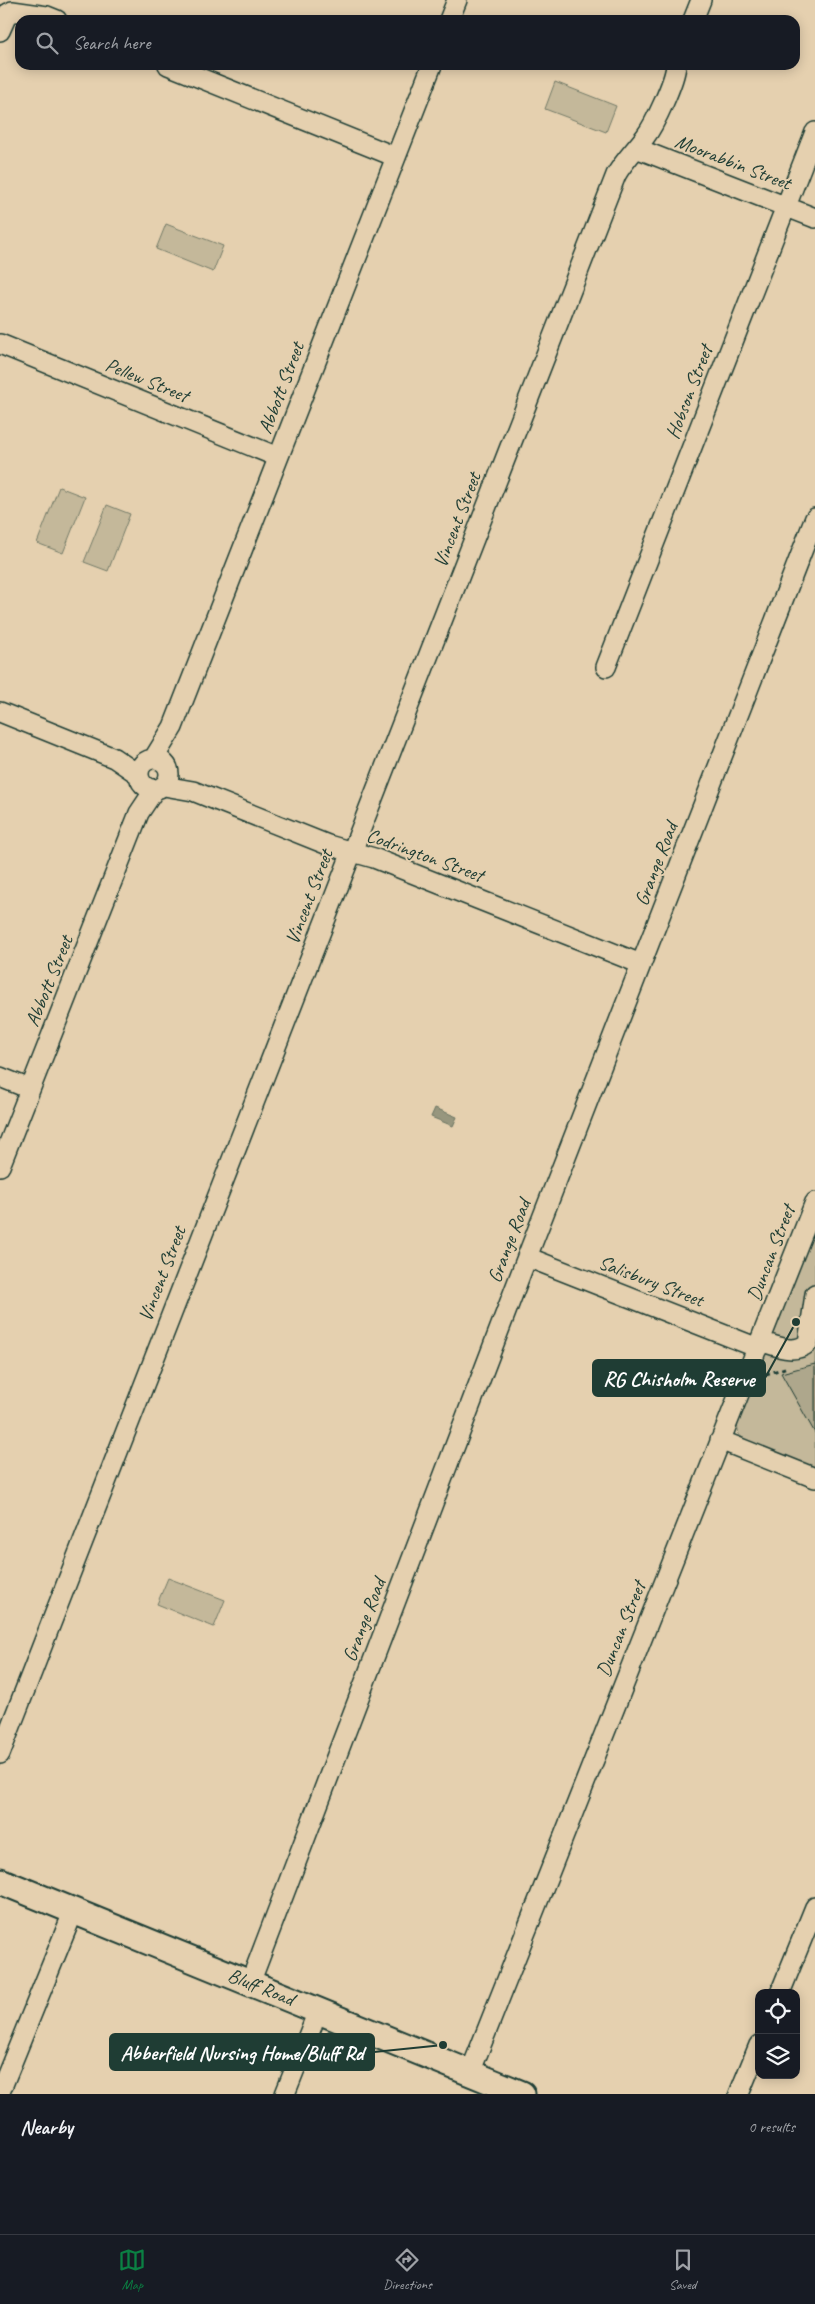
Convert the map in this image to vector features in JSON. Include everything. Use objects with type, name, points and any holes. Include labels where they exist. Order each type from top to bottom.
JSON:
[{"type":"main road","name":"Bluff Road","points":[[0,1881],[522,2094]]},
{"type":"street","points":[[452,15],[457,0]]},
{"type":"street","points":[[695,15],[701,0]]},
{"type":"street","points":[[0,31],[13,7],[41,15]]},
{"type":"street","points":[[180,70],[396,157]]},
{"type":"street","name":"Abbott Street","points":[[0,1166],[430,70]]},
{"type":"street","name":"Vincent Street","points":[[0,1754],[616,175],[622,164],[651,127],[673,80],[675,70]]},
{"type":"street","name":"Hobson Street","points":[[606,667],[815,132]]},
{"type":"street","name":"Moorabbin Street","points":[[636,148],[815,218]]},
{"type":"street","name":"Pellew Street","points":[[0,344],[278,456]]},
{"type":"street","name":"Grange Road","points":[[250,1983],[527,1257],[815,518]]},
{"type":"street","name":"Codrington Street","points":[[0,712],[328,846],[394,866],[641,964]]},
{"type":"street","points":[[0,1077],[30,1089]]},
{"type":"street","name":"Duncan Street","points":[[470,2073],[815,1202]]},
{"type":"street","name":"Salisbury Street","points":[[527,1257],[759,1344],[789,1350],[801,1349],[808,1343],[815,1294]]},
{"type":"street","points":[[720,1440],[815,1478]]},
{"type":"street","points":[[782,1989],[815,1907]]},
{"type":"street","points":[[0,2092],[74,1910]]},
{"type":"street","points":[[285,2094],[318,2011]]},
{"type":"street","points":[[739,2094],[755,2055]]},
{"type":"path","points":[[744,1381],[792,1366]]},
{"type":"shaded area","points":[[555,82],[616,106],[606,132],[545,109]]},
{"type":"shaded area","points":[[166,224],[223,246],[213,272],[156,249]]},
{"type":"shaded area","points":[[59,487],[85,497],[63,553],[37,543]]},
{"type":"shaded area","points":[[107,505],[130,514],[108,571],[84,562]]},
{"type":"shaded area","points":[[435,1108],[457,1117],[453,1126],[431,1117]]},
{"type":"shaded area","points":[[815,1226],[815,1468],[747,1441],[739,1435],[737,1424]]},
{"type":"shaded area","points":[[168,1578],[225,1600],[214,1627],[157,1604]]},
{"type":"building","points":[[815,1364],[815,1433],[781,1373]]},
{"type":"place","name":"RG Chisholm Reserve","points":[[796,1322]]},
{"type":"place","name":"Abberfield Nursing Home/Bluff Rd","points":[[443,2045]]}]
